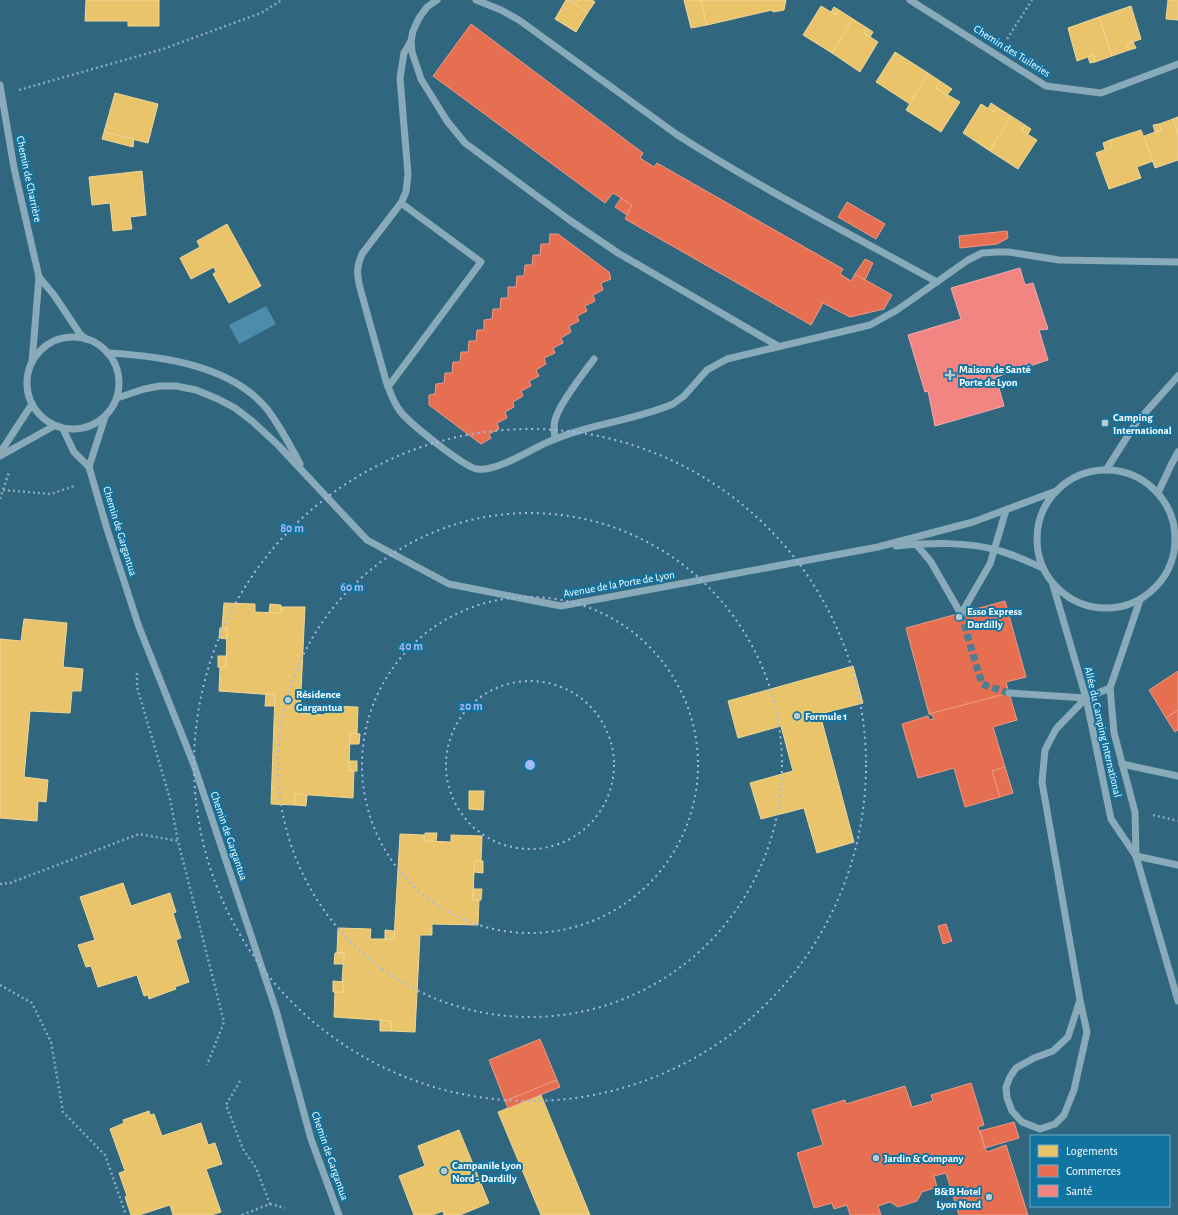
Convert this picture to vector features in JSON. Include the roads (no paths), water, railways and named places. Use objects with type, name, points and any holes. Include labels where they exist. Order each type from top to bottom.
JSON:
[{"type":"street","points":[[437,0],[427,7],[419,18],[413,31],[411,41],[412,52],[421,79],[447,121],[466,143],[568,219],[618,252],[778,346]]},
{"type":"street","points":[[476,0],[501,10],[519,20],[676,134],[697,147],[762,185],[937,282]]},
{"type":"street","name":"Chemin des Tuileries","points":[[910,0],[1046,86],[1101,93],[1178,64]]},
{"type":"street","points":[[411,41],[404,53],[400,78],[408,174],[406,192],[401,203],[362,254],[358,264],[357,273],[388,388],[395,404],[409,421],[460,461],[471,467],[478,469],[496,467],[555,439],[673,404],[684,396],[707,370],[717,363],[740,355],[870,325],[898,310],[968,260],[982,253],[1009,252],[1059,260],[1178,262]]},
{"type":"street","name":"Chemin de Charrière","points":[[0,85],[14,168],[39,277],[32,363]]},
{"type":"street","points":[[388,388],[481,262],[401,203]]},
{"type":"street","name":"Chemin de Charrière","points":[[39,277],[80,334],[88,340]]},
{"type":"street","points":[[89,467],[105,417],[117,398],[119,386],[118,374],[114,363],[108,353],[99,345],[88,340],[75,338],[62,339],[50,344],[39,352],[32,363],[27,377],[27,390],[32,404],[41,416],[54,426],[63,429],[78,430],[92,425],[105,417]]},
{"type":"street","name":"Avenue de la Porte de Lyon","points":[[108,353],[158,358],[223,376],[243,388],[266,408],[280,427],[305,474]]},
{"type":"street","points":[[555,439],[555,423],[559,408],[594,358]]},
{"type":"street","points":[[1106,470],[1136,423],[1178,376]]},
{"type":"street","name":"Avenue de la Porte de Lyon","points":[[117,398],[160,386],[176,386],[196,390],[211,396],[235,408],[252,421],[278,445],[367,540],[449,584],[560,606],[878,547],[973,522],[1056,491]]},
{"type":"street","points":[[0,454],[32,404]]},
{"type":"street","points":[[0,454],[54,426]]},
{"type":"street","name":"Chemin de Gargantua","points":[[63,429],[74,452],[89,467],[139,627],[194,765],[276,1010],[311,1139],[339,1215]]},
{"type":"street","points":[[1158,493],[1178,452]]},
{"type":"street","points":[[1106,470],[1125,472],[1143,480],[1158,493],[1170,510],[1175,529],[1175,550],[1169,570],[1162,582],[1152,592],[1140,600],[1118,608],[1094,608],[1072,600],[1053,585],[1043,568],[1037,548],[1037,528],[1044,508],[1056,491],[1070,480],[1088,472],[1106,470]]},
{"type":"street","points":[[916,544],[931,562],[960,614],[990,564],[1006,510]]},
{"type":"street","name":"Avenue de la Porte de Lyon","points":[[878,547],[916,544],[973,545],[1020,558],[1043,568]]},
{"type":"street","name":"Allée du Camping International","points":[[1053,585],[1086,698],[1111,819],[1136,856]]},
{"type":"street","name":"Allée du Camping International","points":[[1140,600],[1110,688],[1114,733],[1134,812],[1136,856],[1178,1001]]},
{"type":"street","points":[[1080,1000],[1068,1037],[1053,1051],[1034,1058],[1016,1068],[1010,1077],[1006,1087],[1007,1098],[1012,1111],[1022,1122],[1040,1129],[1055,1124],[1064,1115],[1074,1090],[1087,1032],[1080,1000],[1042,782],[1045,750],[1056,729],[1086,698],[1110,688]]},
{"type":"street","points":[[1009,693],[1086,698]]},
{"type":"street","points":[[1122,764],[1178,776]]},
{"type":"street","points":[[1136,856],[1178,865]]},
{"type":"water","points":[[266,306],[276,324],[239,344],[229,325]]},
{"type":"tunnel","points":[[961,614],[982,684],[1009,693]]},
{"type":"place","name":"Maison de Santé Porte de Lyon","points":[[950,375]]},
{"type":"place","name":"Camping International","points":[[1105,423]]},
{"type":"place","name":"Esso Express Dardilly","points":[[959,617]]},
{"type":"place","name":"Résidence Gargantua","points":[[288,700]]},
{"type":"place","name":"Formule 1","points":[[797,716]]},
{"type":"place","name":"Jardin & Company","points":[[876,1158]]},
{"type":"place","name":"Campanile Lyon Nord - Dardilly","points":[[444,1171]]},
{"type":"place","name":"B&B Hotel Lyon Nord","points":[[989,1197]]}]
